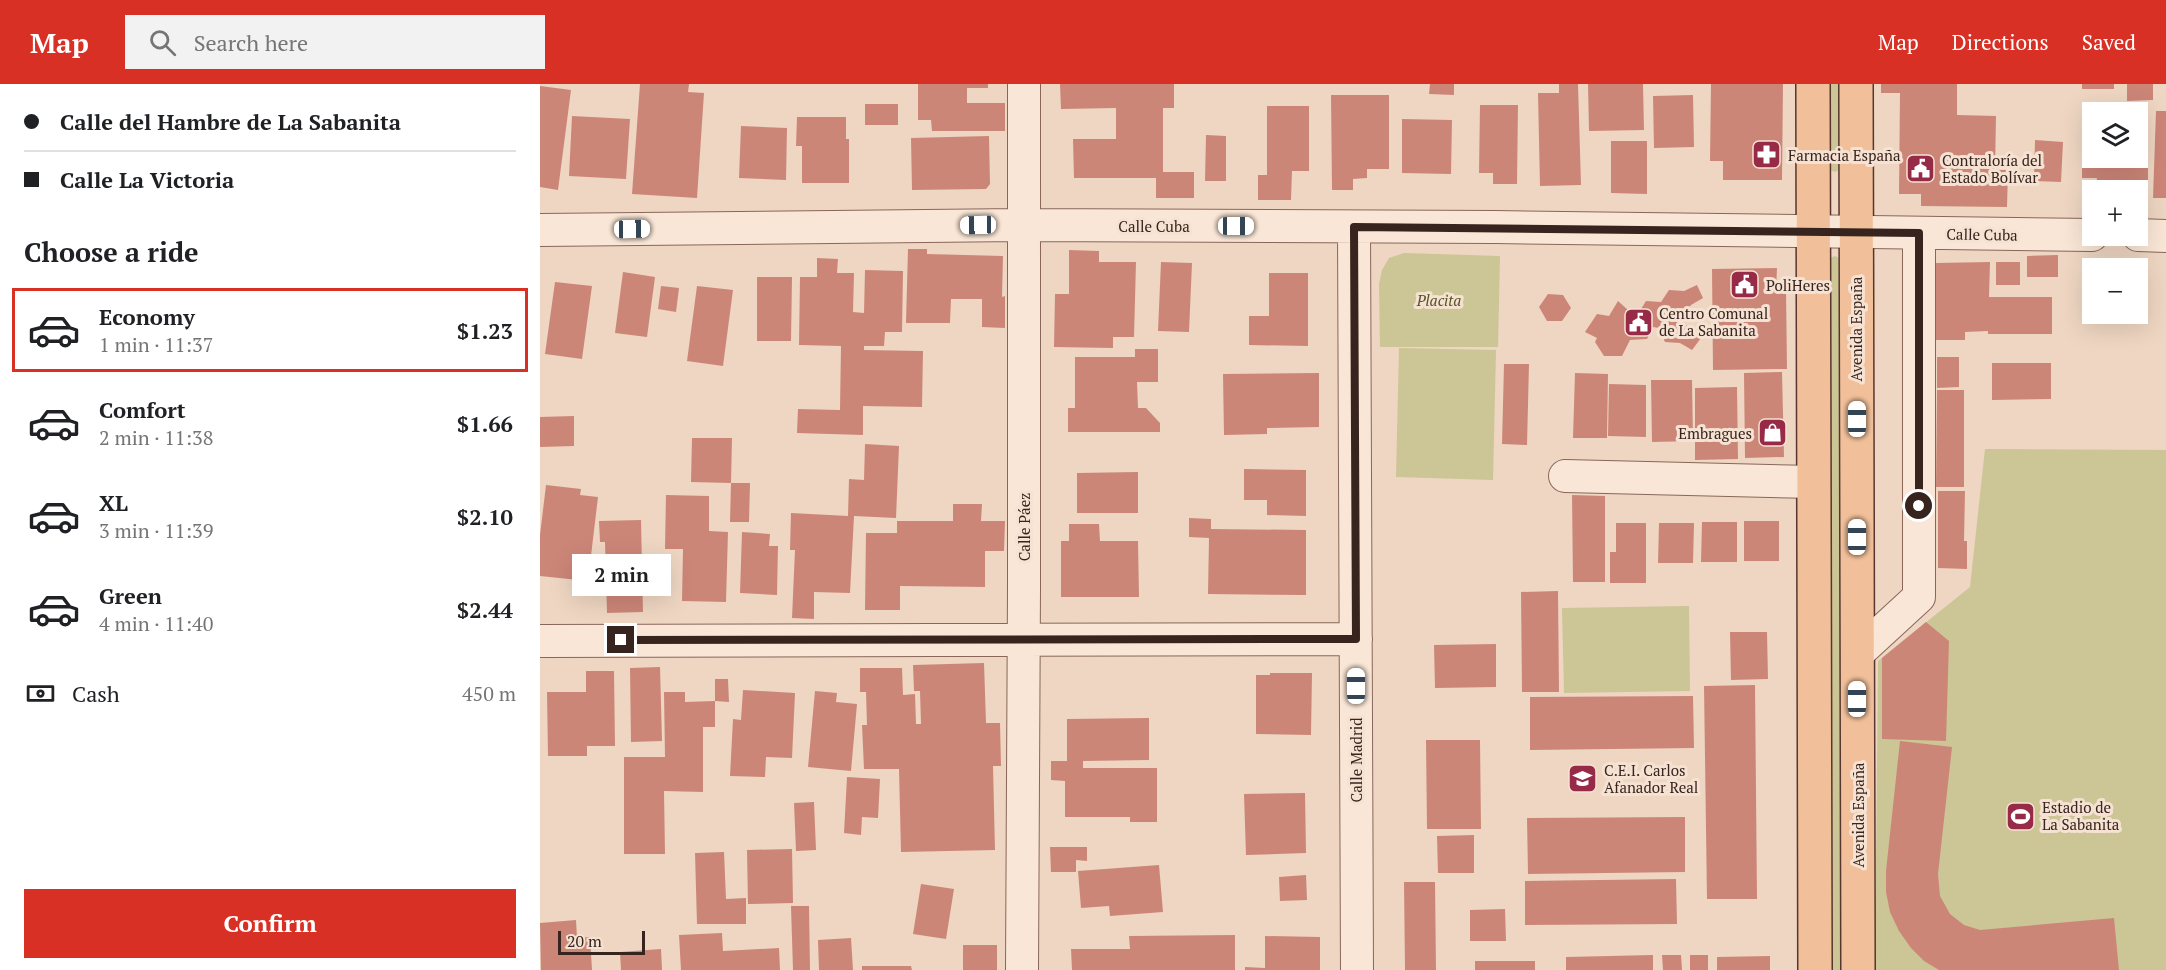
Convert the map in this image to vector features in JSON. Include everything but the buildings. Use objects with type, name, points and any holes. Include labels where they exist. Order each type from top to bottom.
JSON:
[{"type":"main road","points":[[1813,84],[1815,970]]},
{"type":"main road","name":"Avenida España","points":[[1856,84],[1858,970]]},
{"type":"street","name":"Calle Páez","points":[[1022,970],[1024,84]]},
{"type":"street","name":"Calle Cuba","points":[[540,230],[1024,225],[2082,235]]},
{"type":"street","name":"Calle Madrid","points":[[1354,227],[1358,970]]},
{"type":"street","points":[[1857,654],[1919,597],[1919,233]]},
{"type":"street","points":[[2148,235],[2166,236]]},
{"type":"street","points":[[1565,476],[1814,482]]},
{"type":"street","points":[[540,640],[1356,639]]},
{"type":"green space","points":[[1828,84],[1841,84],[1841,166],[1835,172],[1828,166]]},
{"type":"green space","name":"Placita","points":[[1404,253],[1500,256],[1498,347],[1380,347],[1379,284],[1382,270],[1389,258]]},
{"type":"green space","points":[[1835,256],[1841,263],[1843,970],[1830,970],[1828,263],[1830,258]]},
{"type":"green space","points":[[1399,348],[1496,350],[1493,480],[1396,477]]},
{"type":"green space","name":"Estadio de La Sabanita","points":[[1985,449],[2166,450],[2166,970],[1875,970],[1878,661],[1970,587]]},
{"type":"green space","points":[[1689,606],[1690,691],[1564,693],[1562,608]]},
{"type":"place","name":"Farmacia España","points":[[1767,155]]},
{"type":"place","name":"Contraloría del Estado Bolívar","points":[[1921,169]]},
{"type":"place","name":"PoliHeres","points":[[1745,285]]},
{"type":"place","name":"Centro Comunal de La Sabanita","points":[[1638,322]]},
{"type":"place","name":"Embragues","points":[[1773,433]]},
{"type":"place","name":"C.E.I. Carlos Afanador Real","points":[[1583,779]]},
{"type":"place","name":"Estadio de La Sabanita","points":[[2021,816]]},
{"type":"route","points":[[621,640],[1356,639],[1354,227],[1919,233],[1919,506]]}]
